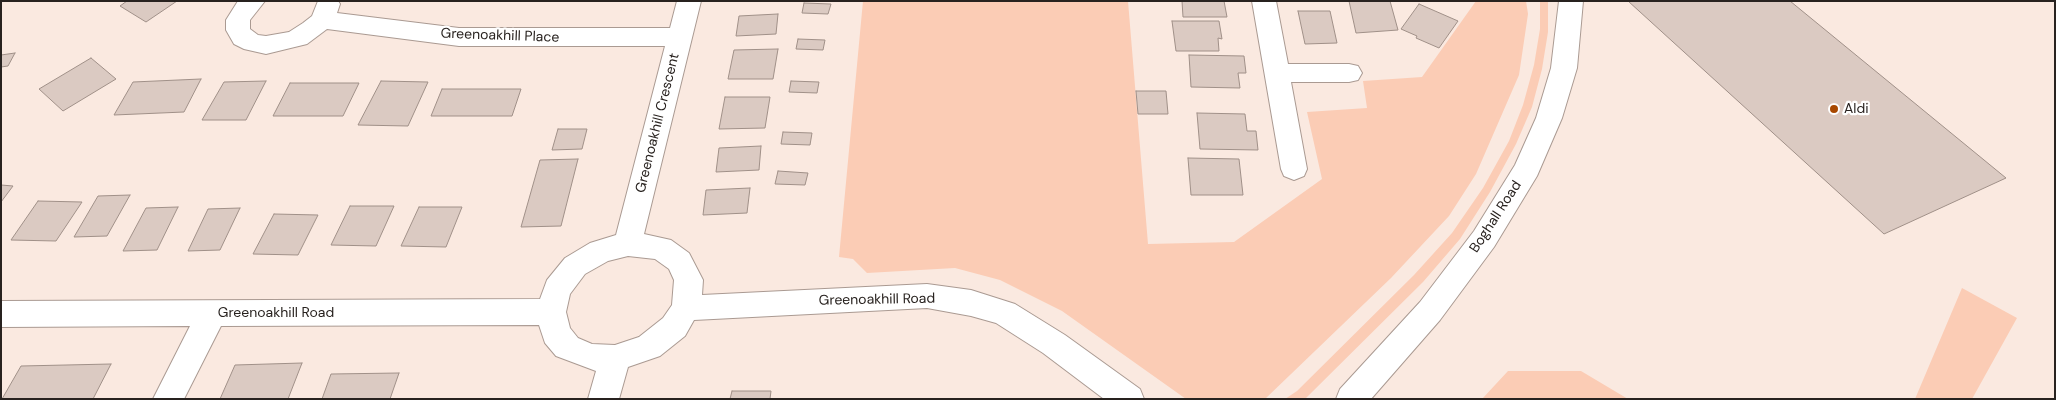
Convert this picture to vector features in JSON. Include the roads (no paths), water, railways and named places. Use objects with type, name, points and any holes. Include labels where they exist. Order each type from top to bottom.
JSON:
[{"type":"street","name":"Greenoakhill Place","points":[[253,1],[238,20],[238,30],[243,38],[253,43],[282,43],[298,38],[325,10],[459,38],[680,37]]},
{"type":"street","name":"Greenoakhill Crescent","points":[[628,244],[689,1]]},
{"type":"street","points":[[1264,1],[1294,168]]},
{"type":"street","name":"Boghall Road","points":[[1352,399],[1430,311],[1484,239],[1527,170],[1549,118],[1564,68],[1571,1]]},
{"type":"street","points":[[1278,73],[1350,72]]},
{"type":"street","points":[[628,244],[661,248],[679,261],[689,280],[686,308],[674,327],[649,347],[615,358],[591,357],[567,346],[556,334],[551,312],[557,289],[575,266],[600,251],[628,244]]},
{"type":"street","name":"Greenoakhill Road","points":[[686,308],[926,296],[970,303],[1005,313],[1054,344],[1128,399]]},
{"type":"street","name":"Greenoakhill Road","points":[[1,314],[551,312]]},
{"type":"street","points":[[168,399],[212,314]]},
{"type":"street","points":[[603,399],[615,358]]},
{"type":"place","name":"Aldi","points":[[1834,109]]}]
